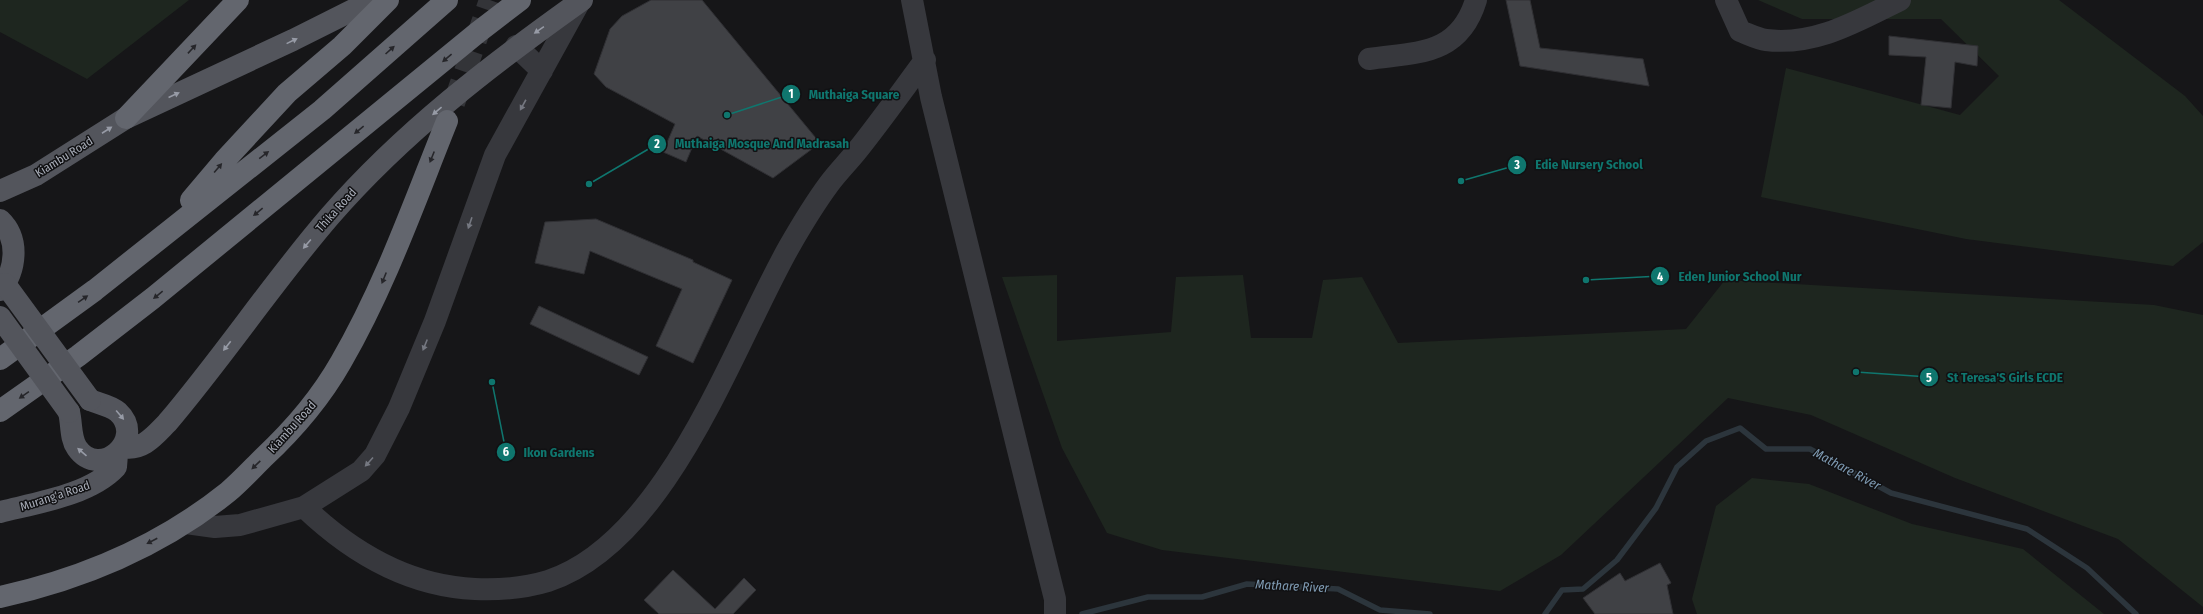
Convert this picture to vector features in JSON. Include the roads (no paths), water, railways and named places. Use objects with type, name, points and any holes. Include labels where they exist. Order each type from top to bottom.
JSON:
[{"type":"highway","points":[[126,118],[238,0]]},
{"type":"highway","points":[[157,241],[224,161],[287,93],[342,46],[388,0]]},
{"type":"highway","points":[[0,359],[95,290],[322,110],[447,0]]},
{"type":"highway","points":[[0,411],[78,356],[153,298],[477,33],[520,0]]},
{"type":"highway","name":"Kiambu Road","points":[[0,597],[73,577],[118,558],[186,522],[228,491],[278,444],[318,398],[341,363],[376,297],[447,121]]},
{"type":"main road","points":[[126,118],[294,40],[373,0]]},
{"type":"main road","name":"Thika Road","points":[[0,317],[69,412],[73,441],[84,456],[102,460],[120,450],[136,448],[143,445],[167,423],[296,257],[371,172],[421,124],[516,46],[581,1]]},
{"type":"main road","name":"Kiambu Road","points":[[0,191],[36,174],[126,118]]},
{"type":"main road","points":[[0,220],[11,237],[14,252],[12,269],[3,287]]},
{"type":"main road","name":"Murang'a Road","points":[[0,512],[67,494],[100,481],[116,467],[120,450],[127,432],[123,418],[112,407],[90,400],[3,287]]},
{"type":"street","points":[[912,0],[925,60],[931,97],[1043,550],[1054,599],[1055,614]]},
{"type":"street","points":[[1369,59],[1434,50],[1452,39],[1465,23],[1476,0]]},
{"type":"street","points":[[1726,0],[1740,31],[1765,40],[1806,40],[1847,26],[1900,0]]},
{"type":"street","points":[[186,522],[215,527],[240,525],[304,507],[361,471],[375,455],[385,438],[435,321],[495,156],[581,1]]},
{"type":"street","points":[[516,46],[542,71]]},
{"type":"street","points":[[304,507],[341,540],[402,572],[427,583],[457,588],[493,589],[522,586],[548,580],[572,570],[591,558],[639,516],[653,499],[693,436],[789,246],[829,184],[856,152],[925,60]]},
{"type":"waterway","name":"Mathare River","points":[[1545,614],[1562,590],[1583,589],[1617,560],[1656,508],[1677,467],[1706,441],[1740,428],[1766,449],[1810,449],[1891,493],[2027,529],[2087,568],[2136,614]]},
{"type":"waterway","name":"Mathare River","points":[[1082,614],[1148,597],[1202,597],[1247,584],[1338,589],[1380,610],[1430,614]]},
{"type":"tunnel","points":[[454,103],[490,0]]},
{"type":"place","name":"Muthaiga Square","points":[[727,115]]},
{"type":"place","name":"Edie Nursery School","points":[[1461,181]]},
{"type":"place","name":"Muthaiga Mosque And Madrasah","points":[[589,184]]},
{"type":"place","name":"Eden Junior School Nur","points":[[1586,280]]},
{"type":"place","name":"St Teresa'S Girls ECDE","points":[[1856,372]]},
{"type":"place","name":"Ikon Gardens","points":[[492,382]]}]
